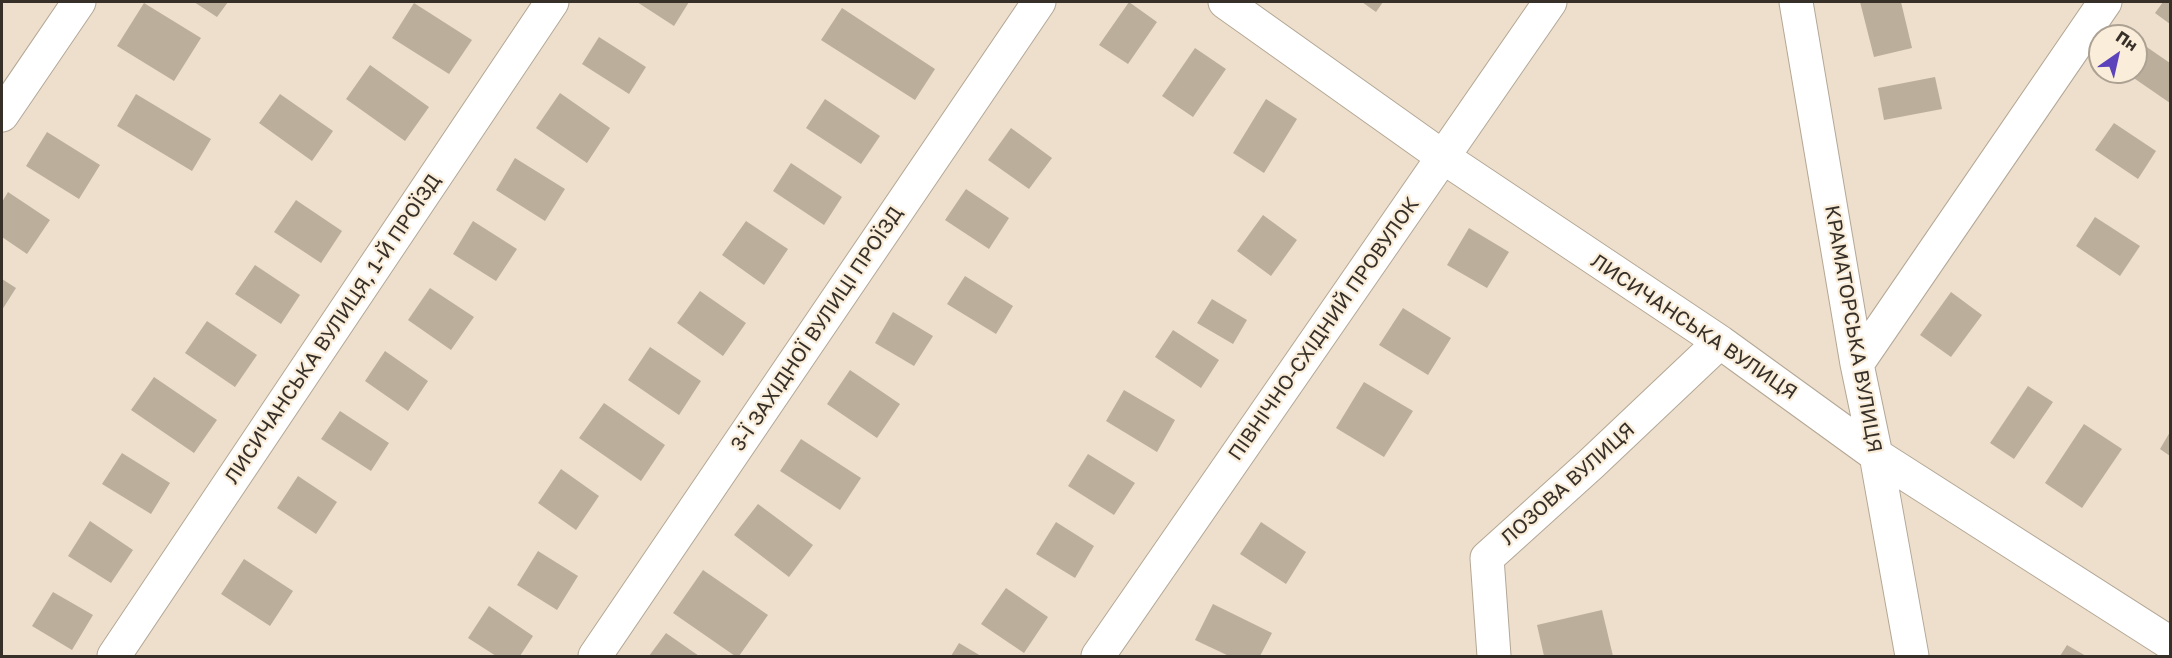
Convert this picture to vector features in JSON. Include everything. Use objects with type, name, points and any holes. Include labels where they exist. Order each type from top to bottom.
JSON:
[{"type":"street","points":[[2,115],[79,2]]},
{"type":"street","name":"ЛИСИЧАНСЬКА ВУЛИЦЯ, 1-Й ПРОЇЗД","points":[[114,657],[552,2]]},
{"type":"street","name":"3-Ї ЗАХІДНОЇ ВУЛИЦІ ПРОЇЗД","points":[[595,657],[1039,2]]},
{"type":"street","name":"ЛИСИЧАНСЬКА ВУЛИЦЯ","points":[[1225,2],[1443,157],[1720,342],[1876,454],[2170,643]]},
{"type":"street","name":"ПІВНІЧНО-СХІДНИЙ ПРОВУЛОК","points":[[1098,657],[1550,2]]},
{"type":"street","name":"КРАМАТОРСЬКА ВУЛИЦЯ","points":[[1796,2],[1857,364],[1876,454],[1912,657]]},
{"type":"street","points":[[1857,364],[2105,2]]},
{"type":"street","name":"ЛОЗОВА ВУЛИЦЯ","points":[[1494,657],[1487,558],[1720,342]]},
{"type":"building","points":[[194,2],[228,2],[217,17]]},
{"type":"building","points":[[637,2],[689,2],[674,26]]},
{"type":"building","points":[[1129,2],[1157,22],[1128,64],[1099,45]]},
{"type":"building","points":[[1362,2],[1383,2],[1376,12]]},
{"type":"building","points":[[1860,2],[1901,2],[1912,48],[1874,57]]},
{"type":"building","points":[[2163,2],[2170,2],[2170,24],[2155,13]]},
{"type":"building","points":[[144,3],[201,38],[174,81],[117,46]]},
{"type":"building","points":[[414,3],[472,40],[449,74],[392,38]]},
{"type":"building","points":[[842,8],[935,69],[915,100],[821,40]]},
{"type":"building","points":[[599,37],[646,67],[629,94],[582,64]]},
{"type":"building","points":[[1195,48],[1226,69],[1193,117],[1162,96]]},
{"type":"building","points":[[2148,48],[2170,63],[2170,103],[2142,84],[2148,84]]},
{"type":"building","points":[[370,65],[429,107],[405,141],[346,99]]},
{"type":"building","points":[[1935,77],[1942,109],[1884,120],[1878,88]]},
{"type":"building","points":[[560,93],[610,128],[587,163],[536,128]]},
{"type":"building","points":[[136,94],[211,139],[192,171],[117,126]]},
{"type":"building","points":[[280,94],[333,131],[312,161],[259,123]]},
{"type":"building","points":[[825,99],[880,136],[861,164],[806,128]]},
{"type":"building","points":[[1266,99],[1297,119],[1264,173],[1233,153]]},
{"type":"building","points":[[2114,123],[2156,151],[2138,179],[2095,150]]},
{"type":"building","points":[[1011,128],[1052,158],[1029,189],[988,160]]},
{"type":"building","points":[[47,132],[100,165],[79,199],[26,166]]},
{"type":"building","points":[[515,158],[565,189],[545,221],[496,190]]},
{"type":"building","points":[[791,163],[842,197],[824,225],[773,191]]},
{"type":"building","points":[[966,189],[1009,218],[989,249],[945,220]]},
{"type":"building","points":[[8,192],[50,220],[27,254],[2,237],[2,202]]},
{"type":"building","points":[[296,200],[342,231],[321,263],[274,232]]},
{"type":"building","points":[[1263,215],[1297,240],[1271,276],[1237,251]]},
{"type":"building","points":[[2095,217],[2140,246],[2120,276],[2076,246]]},
{"type":"building","points":[[473,221],[517,249],[496,281],[453,254]]},
{"type":"building","points":[[746,221],[788,249],[764,285],[722,255]]},
{"type":"building","points":[[1469,228],[1509,252],[1487,288],[1447,265]]},
{"type":"building","points":[[255,265],[300,295],[281,324],[235,294]]},
{"type":"building","points":[[965,276],[1013,306],[996,334],[947,304]]},
{"type":"building","points":[[2,279],[16,288],[2,310]]},
{"type":"building","points":[[430,288],[474,317],[451,350],[408,320]]},
{"type":"building","points":[[700,291],[746,323],[723,356],[677,323]]},
{"type":"building","points":[[1951,292],[1982,315],[1951,357],[1920,335]]},
{"type":"building","points":[[1212,299],[1247,320],[1233,344],[1197,323]]},
{"type":"building","points":[[1403,308],[1451,338],[1428,375],[1379,345]]},
{"type":"building","points":[[893,312],[933,336],[914,366],[875,343]]},
{"type":"building","points":[[207,321],[257,355],[235,387],[185,353]]},
{"type":"building","points":[[1173,330],[1219,360],[1201,388],[1155,357]]},
{"type":"building","points":[[650,347],[701,381],[679,415],[628,380]]},
{"type":"building","points":[[385,351],[428,381],[408,411],[365,381]]},
{"type":"building","points":[[850,370],[900,404],[877,438],[827,404]]},
{"type":"building","points":[[154,377],[217,420],[194,453],[131,410]]},
{"type":"building","points":[[1364,382],[1413,411],[1384,457],[1336,428]]},
{"type":"building","points":[[2028,386],[2053,402],[2014,459],[1990,443]]},
{"type":"building","points":[[1124,390],[1175,420],[1157,452],[1106,421]]},
{"type":"building","points":[[604,403],[665,445],[641,481],[579,438]]},
{"type":"building","points":[[340,411],[389,443],[371,471],[321,439]]},
{"type":"building","points":[[2084,424],[2122,449],[2082,508],[2045,483]]},
{"type":"building","points":[[2170,432],[2170,456],[2160,449]]},
{"type":"building","points":[[801,439],[861,478],[840,510],[780,471]]},
{"type":"building","points":[[122,453],[170,483],[151,514],[102,484]]},
{"type":"building","points":[[1088,454],[1135,483],[1114,515],[1068,486]]},
{"type":"building","points":[[561,469],[599,496],[576,530],[538,503]]},
{"type":"building","points":[[298,476],[337,502],[316,534],[277,508]]},
{"type":"building","points":[[758,504],[813,545],[789,577],[734,535]]},
{"type":"building","points":[[90,521],[133,550],[111,583],[68,556]]},
{"type":"building","points":[[1056,522],[1094,546],[1075,578],[1036,554]]},
{"type":"building","points":[[1261,522],[1306,552],[1286,584],[1240,554]]},
{"type":"building","points":[[538,551],[578,576],[557,610],[517,585]]},
{"type":"building","points":[[244,559],[293,591],[270,626],[221,594]]},
{"type":"building","points":[[703,570],[768,615],[739,656],[735,656],[673,613]]},
{"type":"building","points":[[1006,588],[1048,617],[1024,653],[981,624]]},
{"type":"building","points":[[53,592],[93,615],[72,650],[32,626]]},
{"type":"building","points":[[1213,604],[1272,633],[1260,656],[1229,656],[1195,640]]},
{"type":"building","points":[[489,606],[533,636],[520,656],[496,656],[468,638]]},
{"type":"building","points":[[1602,610],[1613,656],[1544,656],[1537,625]]},
{"type":"building","points":[[666,633],[699,656],[649,656]]},
{"type":"building","points":[[959,643],[981,656],[951,656]]},
{"type":"building","points":[[2067,645],[2086,656],[2060,656]]}]
